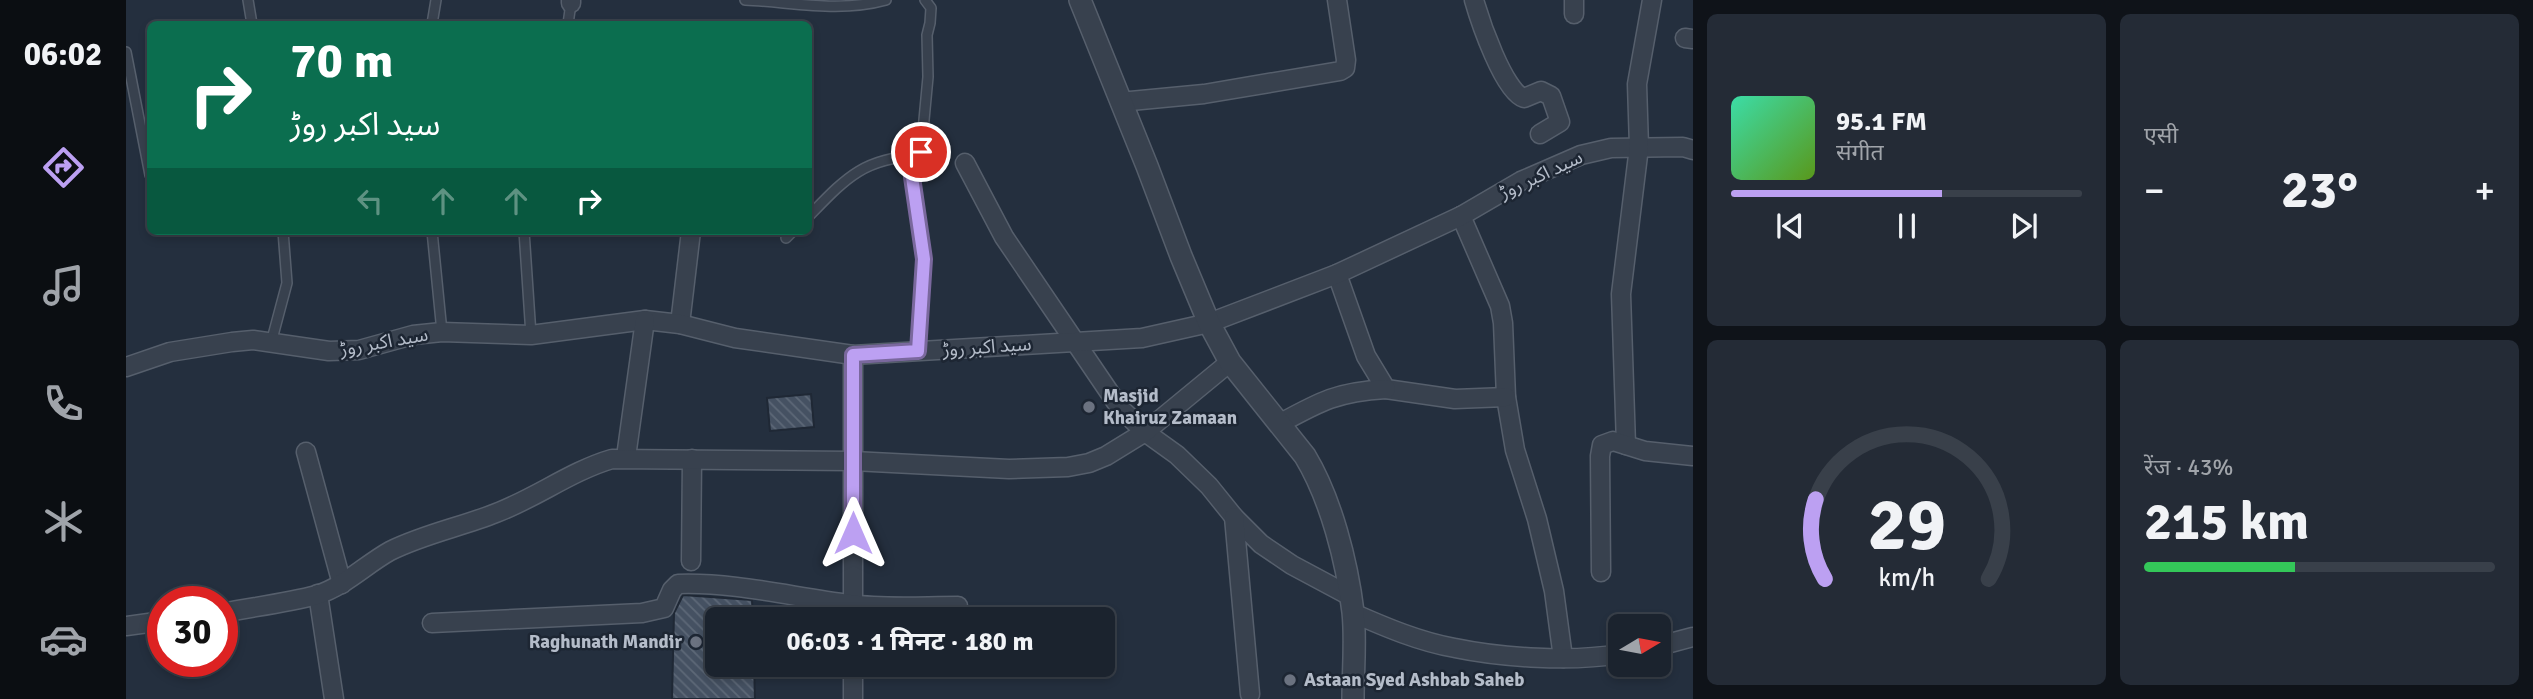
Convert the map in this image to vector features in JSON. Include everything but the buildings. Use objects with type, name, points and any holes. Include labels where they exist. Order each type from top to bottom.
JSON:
[{"type":"street","points":[[1080,0],[1209,323],[1230,362],[1314,471],[1336,534],[1351,604],[1353,699]]},
{"type":"street","points":[[1120,102],[1204,94],[1340,71],[1345,68],[1346,60],[1336,0]]},
{"type":"street","points":[[1474,0],[1484,32],[1516,94],[1524,98],[1541,91],[1551,96],[1560,122],[1540,134]]},
{"type":"street","points":[[1626,444],[1621,294],[1639,147],[1637,84],[1652,0]]},
{"type":"street","name":"سید اکبر روڑ","points":[[126,367],[170,352],[253,340],[329,351],[359,350],[413,335],[442,332],[531,335],[645,320],[680,324],[734,338],[853,355],[1142,338],[1209,323],[1337,274],[1461,216],[1521,181],[1581,155],[1611,148],[1683,147],[1693,150]]},
{"type":"street","points":[[965,163],[1004,237],[1120,408],[1145,432],[1177,455],[1261,544],[1385,626],[1454,648],[1563,658],[1608,655]]},
{"type":"street","points":[[1461,216],[1500,306],[1506,397],[1515,450],[1537,519],[1554,592],[1563,658]]},
{"type":"street","points":[[680,324],[691,235]]},
{"type":"street","points":[[1337,274],[1366,356],[1386,389]]},
{"type":"street","points":[[626,457],[645,320]]},
{"type":"street","points":[[853,355],[853,607]]},
{"type":"street","points":[[238,610],[318,594],[342,584],[386,553],[412,541],[497,513],[541,493],[583,469],[612,459],[626,457],[853,461],[1009,469],[1068,467],[1089,463],[1106,456],[1145,432],[1230,362]]},
{"type":"street","points":[[1279,424],[1324,400],[1342,394],[1386,389],[1455,399],[1506,397]]},
{"type":"street","points":[[1601,572],[1602,445],[1607,442],[1626,444],[1645,451],[1693,456]]},
{"type":"street","points":[[306,452],[342,584]]},
{"type":"street","points":[[691,561],[692,459]]},
{"type":"street","points":[[1234,517],[1250,694]]},
{"type":"street","points":[[432,623],[642,613],[664,608],[672,590],[678,584],[725,585],[829,607]]},
{"type":"street","points":[[318,594],[334,699]]},
{"type":"street","points":[[940,607],[958,606]]},
{"type":"street","points":[[126,626],[147,623]]},
{"type":"street","points":[[1671,643],[1693,637]]},
{"type":"street","points":[[853,677],[853,699]]},
{"type":"lane","points":[[248,0],[252,21]]},
{"type":"lane","points":[[432,21],[436,0]]},
{"type":"lane","points":[[745,0],[819,6],[853,6],[886,0]]},
{"type":"lane","points":[[918,351],[924,259],[912,177],[921,152],[928,77],[927,35],[931,8],[925,0]]},
{"type":"lane","points":[[568,21],[571,2]]},
{"type":"lane","points":[[126,52],[147,160]]},
{"type":"lane","points":[[812,213],[844,182],[868,164],[891,157],[918,155]]},
{"type":"lane","points":[[271,343],[287,283],[283,235]]},
{"type":"lane","points":[[432,235],[442,332]]},
{"type":"lane","points":[[524,235],[531,335]]},
{"type":"lane","points":[[786,238],[789,235]]},
{"type":"place","name":"Masjid Khairuz Zamaan","points":[[1089,407]]},
{"type":"place","name":"Raghunath Mandir","points":[[696,642]]},
{"type":"place","name":"Astaan Syed Ashbab Saheb","points":[[1290,680]]},
{"type":"route","points":[[853,533],[853,355],[918,351],[924,259],[912,177],[921,152]]}]
